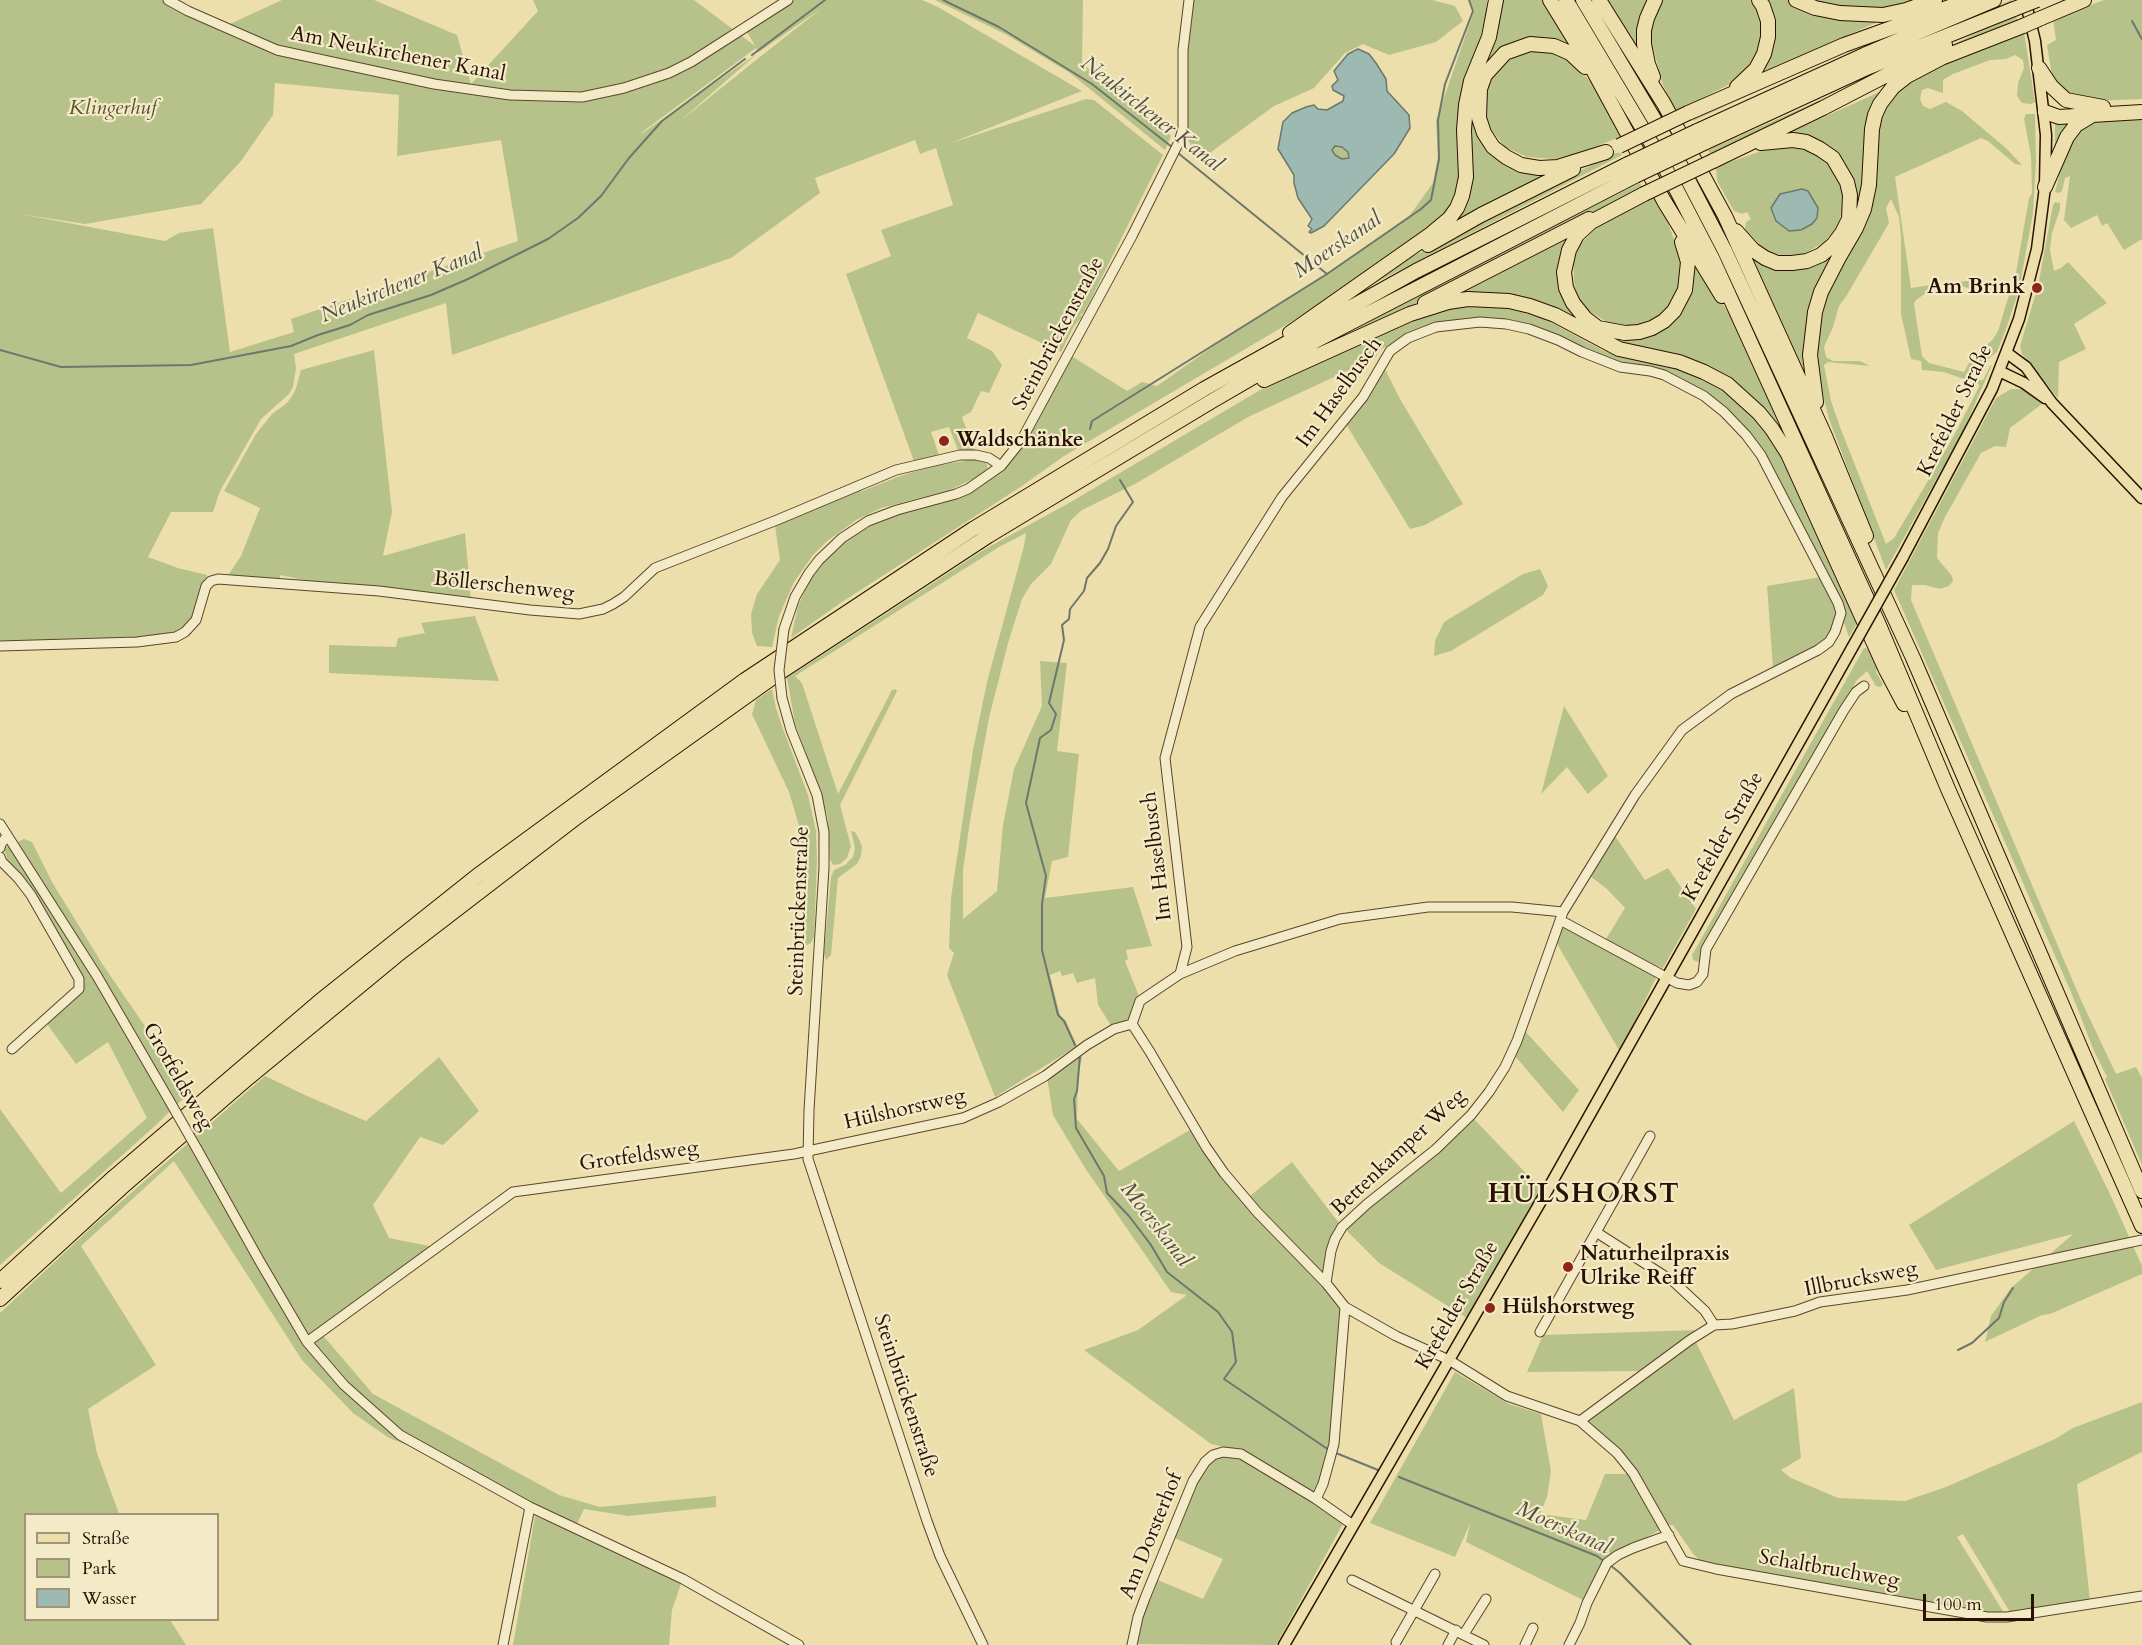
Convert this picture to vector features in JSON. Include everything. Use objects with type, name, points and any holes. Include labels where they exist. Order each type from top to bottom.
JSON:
[{"type":"highway","points":[[1243,367],[1431,234],[1449,219],[1457,208],[1466,177],[1464,130],[1466,105],[1472,81],[1489,37],[1496,0]]},
{"type":"highway","points":[[1550,0],[1593,70],[1664,201],[1761,362]]},
{"type":"highway","points":[[1566,0],[1659,156],[1713,258],[1879,626],[1948,789],[2142,1226]]},
{"type":"highway","points":[[1583,0],[1672,149],[1725,251],[1913,658],[2142,1191]]},
{"type":"highway","points":[[1599,0],[1664,104],[1725,216],[1850,494],[1913,658]]},
{"type":"highway","points":[[1655,0],[1647,18],[1644,44],[1648,64],[1664,104]]},
{"type":"highway","points":[[1713,101],[1741,84],[1756,69],[1764,54],[1768,37],[1768,21],[1759,0]]},
{"type":"highway","points":[[1796,0],[1815,8],[1840,13],[1883,15],[1935,0]]},
{"type":"highway","points":[[1844,45],[1944,0]]},
{"type":"highway","points":[[1331,303],[1402,259],[1481,215],[1713,101],[1844,45],[1969,0]]},
{"type":"highway","points":[[0,1281],[114,1177],[302,1016],[477,876],[745,680],[909,570],[1036,490],[1243,367],[1416,272],[1701,137],[1864,55],[1994,0]]},
{"type":"highway","points":[[1701,137],[2037,0]]},
{"type":"highway","points":[[1823,108],[2084,0]]},
{"type":"highway","points":[[1381,326],[1574,226],[1823,108],[2014,9]]},
{"type":"highway","points":[[1612,149],[1558,167],[1539,168],[1521,165],[1506,158],[1493,147],[1484,133],[1479,118],[1479,96],[1485,75],[1505,53],[1530,45],[1554,46],[1570,53],[1581,62],[1619,118]]},
{"type":"highway","points":[[1850,494],[1838,456],[1815,399],[1810,355],[1815,312],[1829,276],[1864,209],[1869,185],[1872,129],[1880,104],[1893,87],[1906,76],[1947,55]]},
{"type":"highway","points":[[2039,68],[2051,86],[2066,100],[2098,111],[2142,112]]},
{"type":"highway","points":[[2045,112],[2060,117],[2142,104]]},
{"type":"highway","points":[[2045,187],[2067,137],[2076,125],[2098,111]]},
{"type":"highway","points":[[1725,216],[1753,250],[1765,258],[1792,263],[1807,261],[1821,255],[1833,245],[1849,219],[1850,195],[1845,176],[1833,158],[1820,148],[1793,140],[1757,144],[1739,149]]},
{"type":"highway","points":[[0,1299],[120,1188],[248,1078],[396,956],[577,817],[776,675],[998,530],[1212,401],[1317,340],[1631,170]]},
{"type":"highway","points":[[1627,202],[1592,222],[1578,235],[1569,249],[1564,272],[1566,288],[1573,303],[1585,318],[1598,328],[1625,333],[1652,328],[1664,321],[1674,311],[1685,290],[1688,262],[1684,245],[1664,201]]},
{"type":"highway","points":[[1212,401],[1242,390],[1410,314],[1448,302],[1468,299],[1509,301],[1555,315],[1619,349],[1679,362],[1704,372],[1735,391],[1759,413],[1788,454],[1886,670],[1914,722],[1935,769],[1948,789]]},
{"type":"main road","name":"Krefelder Straße","points":[[1284,1645],[1668,978],[1903,557],[1957,457],[1999,371],[2029,286],[2037,249],[2045,187],[2045,112],[2033,32],[2025,0]]},
{"type":"main road","points":[[2007,353],[2026,367],[2052,403],[2142,498]]},
{"type":"main road","points":[[1999,371],[2024,383],[2052,403]]},
{"type":"street","name":"Am Neukirchener Kanal","points":[[168,0],[277,50],[434,84],[510,95],[582,97],[624,88],[669,73],[691,62],[788,0]]},
{"type":"street","name":"Steinbrückenstraße","points":[[982,1645],[940,1556],[927,1521],[808,1159],[824,832],[817,795],[791,730],[782,698],[779,664],[784,629],[795,597],[819,560],[842,538],[868,521],[891,512],[968,489],[1001,466],[1012,454],[1035,416],[1132,236],[1179,142],[1183,128],[1183,50],[1189,0]]},
{"type":"street","name":"Im Haselbusch","points":[[1180,974],[1187,947],[1165,758],[1200,627],[1282,497],[1363,397],[1390,351],[1408,338],[1436,327],[1472,323],[1506,324],[1529,329],[1602,361],[1620,367],[1650,371],[1681,382],[1724,412],[1761,455],[1838,603],[1841,613],[1835,632],[1828,642],[1791,664]]},
{"type":"street","name":"Böllerschenweg","points":[[0,646],[138,642],[176,637],[192,627],[199,613],[206,586],[218,579],[379,591],[579,615],[613,604],[624,597],[655,568],[896,470],[960,455],[989,458],[1001,466]]},
{"type":"street","name":"Bettenkamper Weg","points":[[1326,1283],[1331,1251],[1342,1227],[1436,1149],[1471,1115],[1489,1092],[1505,1067],[1517,1041],[1562,916],[1635,795],[1682,730],[1731,694],[1791,664]]},
{"type":"street","points":[[1580,1421],[1507,1396],[1449,1360],[1396,1336],[1345,1307],[1326,1283],[1257,1212],[1224,1173],[1131,1024],[1140,1001],[1180,974],[1235,951],[1341,919],[1428,907],[1512,907],[1562,916],[1677,983],[1689,985],[1697,982],[1703,974],[1706,949],[1844,710],[1856,692],[1864,686]]},
{"type":"street","name":"Grotfeldsweg","points":[[0,824],[97,976],[307,1342],[344,1385],[400,1435],[530,1507],[683,1579],[799,1645]]},
{"type":"street","points":[[0,848],[7,836]]},
{"type":"street","points":[[0,857],[31,895],[79,979],[79,989],[12,1049]]},
{"type":"street","name":"Hülshorstweg","points":[[807,1150],[963,1118],[999,1102],[1045,1076],[1087,1045],[1114,1029],[1131,1024]]},
{"type":"street","points":[[1540,1332],[1650,1136]]},
{"type":"street","name":"Grotfeldsweg","points":[[307,1342],[434,1247],[513,1192],[794,1154],[807,1150]]},
{"type":"street","points":[[1596,1232],[1674,1282],[1705,1311],[1714,1325]]},
{"type":"street","name":"Illbrucksweg","points":[[1580,1421],[1714,1325],[1732,1324],[1795,1311],[1820,1302],[1907,1290],[2142,1240]]},
{"type":"street","points":[[1316,1499],[1323,1484],[1334,1444],[1345,1307]]},
{"type":"street","name":"Schaltbruchweg","points":[[1580,1421],[1609,1445],[1622,1460],[1644,1492],[1683,1561],[1988,1617],[2007,1617],[2142,1596]]},
{"type":"street","name":"Am Dorsterhof","points":[[1132,1645],[1145,1598],[1193,1481],[1212,1455],[1223,1452],[1241,1454],[1316,1499],[1353,1525]]},
{"type":"street","points":[[503,1645],[530,1507]]},
{"type":"street","points":[[1569,1645],[1607,1563],[1618,1555],[1669,1535]]},
{"type":"street","points":[[1396,1642],[1435,1574]]},
{"type":"street","points":[[1352,1580],[1484,1645]]},
{"type":"street","points":[[1448,1645],[1486,1599]]},
{"type":"street","points":[[1525,1645],[1533,1628]]},
{"type":"green space","name":"Klingerhuf","points":[[0,0],[167,0],[219,29],[282,0],[374,0],[457,35],[471,84],[538,11],[533,0],[694,0],[755,46],[746,30],[791,0],[922,0],[938,7],[1082,91],[951,143],[1086,99],[1094,100],[1163,155],[1092,297],[1083,314],[1080,314],[1082,317],[1074,326],[1061,352],[978,313],[967,338],[992,351],[1002,365],[989,393],[981,391],[971,412],[962,417],[976,455],[960,455],[949,427],[931,432],[940,458],[915,464],[846,274],[891,256],[881,230],[953,205],[936,148],[920,154],[915,140],[815,178],[820,193],[731,258],[452,355],[446,303],[294,354],[296,368],[293,387],[289,394],[261,419],[220,491],[213,512],[171,512],[148,557],[207,575],[200,602],[188,628],[167,637],[0,643]],"holes":[[[822,8],[679,122],[757,53],[641,134],[756,48],[758,53]],[[275,83],[399,95],[397,156],[501,140],[518,241],[291,319],[294,332],[230,352],[213,228],[179,233],[165,241],[20,214],[85,224],[201,204],[241,161],[273,115]]]},
{"type":"green space","points":[[935,0],[1083,0],[1082,63],[1171,136],[1165,150],[1070,73],[1007,35]]},
{"type":"green space","points":[[1191,0],[1432,0],[1455,6],[1463,21],[1436,42],[1389,55],[1363,44],[1345,53],[1314,88],[1274,106],[1203,158],[1185,137],[1186,51]]},
{"type":"green space","points":[[1470,0],[1487,0],[1486,13],[1478,47],[1465,78],[1459,101],[1457,132],[1459,181],[1449,209],[1437,223],[1344,288],[1286,325],[1064,456],[791,638],[798,606],[811,578],[829,554],[848,539],[884,518],[963,496],[1005,468],[1028,434],[1070,355],[1127,391],[1142,382],[1157,386],[1225,338],[1352,257],[1410,215],[1433,183],[1438,156],[1436,121],[1474,11]]},
{"type":"green space","points":[[1499,0],[1543,0],[1576,52],[1555,43],[1504,51],[1475,102],[1504,159],[1557,169],[1454,224],[1459,209],[1468,114]]},
{"type":"green space","points":[[1607,0],[1651,0],[1644,60],[1611,6]]},
{"type":"green space","points":[[1662,0],[1750,0],[1761,22],[1762,35],[1759,50],[1752,63],[1732,83],[1675,111],[1663,85],[1652,44],[1655,13]]},
{"type":"green space","points":[[1763,0],[1789,0],[1815,11],[1880,21],[1756,76],[1768,55]]},
{"type":"green space","points":[[1814,0],[1923,0],[1883,9],[1842,7]]},
{"type":"green space","points":[[2011,0],[2012,3],[1871,61],[1701,139],[1699,136],[1784,97]]},
{"type":"green space","points":[[2104,0],[2142,0],[2142,99],[2093,101],[2063,90],[2052,75],[2047,45],[2056,40],[2053,19]]},
{"type":"green space","points":[[2016,16],[2018,22],[1915,63],[1995,24]]},
{"type":"green space","points":[[2024,32],[2035,102],[2022,103],[2017,96],[2018,83],[2024,68],[2023,60],[2015,55],[2006,59],[1990,60],[1953,74],[1943,80],[1943,93],[1928,88],[1922,90],[1920,99],[1923,106],[1930,109],[1946,102],[1962,111],[2006,148],[2022,165],[2015,164],[1988,141],[1981,138],[1895,177],[1911,288],[1945,283],[1929,291],[1914,304],[1922,356],[1929,363],[1964,372],[1969,363],[1998,331],[2009,295],[2013,290],[2029,198],[2032,193],[2031,156],[2024,119],[2026,114],[2035,114],[2036,162],[2033,213],[2019,290],[1997,352],[1987,360],[1984,370],[1966,374],[1967,378],[1973,381],[1983,380],[1992,365],[1962,433],[1886,570],[1829,419],[1819,381],[1816,351],[1824,307],[1832,283],[1860,234],[1872,205],[1877,180],[1877,141],[1884,111],[1895,92],[1932,68]],"holes":[[[1891,199],[1899,217],[1901,314],[1911,359],[1921,361],[1922,370],[1944,372],[1980,385],[1925,486],[1894,538],[1886,544],[1840,427],[1831,401],[1824,365],[1828,362],[1870,366],[1860,361],[1833,361],[1826,357],[1824,347],[1839,306],[1889,223],[1886,208]]]},
{"type":"green space","points":[[1859,45],[1693,121],[1691,117]]},
{"type":"green space","points":[[1532,51],[1555,54],[1576,65],[1596,88],[1624,135],[1581,153],[1555,159],[1527,157],[1505,147],[1488,125],[1485,102],[1488,90],[1492,79],[1509,60]]},
{"type":"green space","points":[[1872,77],[1711,156],[1708,150]]},
{"type":"green space","points":[[1886,89],[1864,197],[1826,275],[1808,381],[1748,252],[1808,264],[1848,228],[1844,167],[1782,136]]},
{"type":"green space","points":[[2142,119],[2142,239],[2124,250],[2107,223],[2102,226],[2097,215],[2071,228],[2064,220],[2070,176],[2065,178],[2062,191],[2055,192],[2064,158],[2075,135],[2083,126],[2108,120]]},
{"type":"green space","points":[[2074,120],[2055,153],[2055,123]]},
{"type":"green space","points":[[1335,146],[1342,147],[1348,152],[1349,158],[1342,159],[1335,155],[1332,150]]},
{"type":"green space","points":[[1791,147],[1811,152],[1830,164],[1841,184],[1843,208],[1839,222],[1824,242],[1806,253],[1785,256],[1764,250],[1745,229],[1746,222],[1751,219],[1747,212],[1742,214],[1734,211],[1717,181],[1716,167],[1761,151]]},
{"type":"green space","points":[[1620,151],[1622,155],[1348,297],[1384,272],[1471,225]]},
{"type":"green space","points":[[1640,183],[1642,189],[1408,307],[1338,339],[1426,291]]},
{"type":"green space","points":[[1657,194],[1680,255],[1682,267],[1678,292],[1672,303],[1656,318],[1630,327],[1608,323],[1585,308],[1577,296],[1573,259],[1580,245],[1600,224]]},
{"type":"green space","points":[[2055,202],[2060,203],[2060,209],[2052,233],[2050,250],[2054,271],[2068,262],[2107,303],[2074,324],[2086,349],[2059,362],[2058,398],[2022,354],[2020,346],[2038,286]]},
{"type":"green space","points":[[1574,234],[1562,270],[1594,329],[1654,331],[1694,266],[1698,265],[1731,317],[1791,446],[1788,446],[1779,427],[1776,429],[1746,395],[1620,345],[1557,312],[1447,298]]},
{"type":"green space","points":[[1959,282],[1990,283],[1971,289],[1962,286]]},
{"type":"green space","points":[[1474,306],[1500,307],[1541,317],[1602,350],[1620,357],[1679,369],[1696,375],[1721,388],[1737,400],[1757,419],[1781,455],[1858,621],[1849,637],[1843,620],[1757,444],[1688,383],[1626,366],[1512,321],[1423,328],[1381,349],[1375,358],[1248,417],[1135,484],[1082,510],[1071,520],[1051,564],[1031,584],[1022,599],[989,718],[970,821],[963,870],[963,919],[997,891],[1003,825],[1014,769],[1042,706],[1040,661],[1067,663],[1057,751],[1079,754],[1068,857],[1052,861],[1045,898],[1133,887],[1152,946],[1126,950],[1128,959],[1125,961],[1139,996],[1131,1018],[1112,1027],[1098,1005],[1095,978],[1077,983],[1073,973],[1062,976],[1060,971],[1050,975],[1060,1015],[1066,1021],[1077,1046],[995,1097],[947,975],[954,953],[949,948],[951,898],[973,750],[987,682],[1026,533],[999,547],[795,676],[802,683],[838,794],[892,690],[897,691],[840,805],[851,846],[847,858],[840,864],[833,865],[830,859],[828,819],[795,723],[787,678],[985,549],[1069,503],[1272,383],[1404,323],[1447,309]]},
{"type":"green space","points":[[374,350],[392,512],[383,556],[465,533],[471,601],[309,581],[280,575],[280,580],[227,577],[241,556],[260,508],[224,491],[256,434],[272,414],[287,403],[292,396],[301,370]]},
{"type":"green space","points":[[1384,367],[1400,399],[1463,504],[1425,525],[1410,529],[1346,424]]},
{"type":"green space","points":[[2011,389],[2021,389],[2030,393],[2042,404],[2010,428],[2006,447],[1995,446],[1981,453],[1945,517],[1938,533],[1937,558],[1952,576],[1953,581],[1949,586],[1940,589],[1925,585],[1912,585],[1911,600],[2080,998],[2116,1074],[2136,1067],[2142,1078],[2142,1165],[2071,992],[1894,590],[1996,398]]},
{"type":"green space","points":[[970,458],[986,462],[988,469],[950,490],[881,508],[856,520],[826,542],[813,555],[794,582],[779,616],[772,647],[757,646],[752,633],[751,614],[757,594],[780,560],[774,519],[869,481],[860,492],[900,476]]},
{"type":"green space","points":[[1540,569],[1548,586],[1543,595],[1451,651],[1434,656],[1435,641],[1444,622],[1523,574]]},
{"type":"green space","points":[[1821,577],[1838,613],[1833,631],[1817,648],[1773,669],[1767,586]]},
{"type":"green space","points":[[475,616],[499,681],[329,673],[329,645],[396,647],[398,638],[425,633],[421,623]]},
{"type":"green space","points":[[1864,648],[1870,649],[1878,666],[1876,672],[1883,684],[1881,687],[1876,686],[1867,671],[1857,680],[1763,840],[1702,950],[1699,962],[1693,960],[1692,955]]},
{"type":"green space","points":[[772,689],[783,729],[808,795],[816,831],[814,937],[807,945],[803,943],[804,868],[800,829],[789,792],[752,714],[756,700]]},
{"type":"green space","points":[[1564,706],[1608,776],[1588,794],[1567,767],[1541,794]]},
{"type":"green space","points":[[851,831],[855,832],[859,839],[862,847],[861,856],[857,864],[838,878],[831,955],[826,960],[824,953],[831,877],[834,870],[845,865],[853,857],[855,848]]},
{"type":"green space","points":[[1615,836],[1645,880],[1668,868],[1696,909],[1663,968],[1621,953],[1656,978],[1620,1052],[1556,942],[1562,925],[1603,944],[1625,908],[1607,889],[1586,873]]},
{"type":"green space","points":[[24,839],[32,842],[52,882],[103,965],[190,1092],[0,1265],[0,1109],[61,1193],[147,1118],[108,1042],[76,1064],[47,1024],[84,986],[81,972],[26,883],[7,859],[4,848]]},
{"type":"green space","points":[[1524,1030],[1579,1090],[1563,1112],[1515,1056]]},
{"type":"green space","points":[[1080,1052],[1082,1058],[1078,1077],[1077,1119],[1119,1171],[1195,1127],[1246,1199],[1292,1162],[1342,1227],[1473,1118],[1542,1190],[1467,1318],[1379,1263],[1343,1227],[1321,1273],[1341,1308],[1331,1443],[1321,1482],[1314,1493],[1246,1452],[1211,1444],[1084,1350],[1138,1330],[1187,1295],[1171,1292],[1085,1168],[1053,1115],[1047,1077]]},
{"type":"green space","points":[[439,1057],[479,1111],[443,1145],[420,1137],[373,1205],[389,1238],[434,1247],[320,1332],[373,1394],[559,1495],[600,1507],[716,1496],[716,1507],[628,1516],[584,1509],[576,1526],[417,1449],[389,1438],[353,1413],[302,1360],[174,1161],[81,1246],[156,1365],[88,1409],[97,1453],[119,1513],[24,1513],[24,1621],[171,1621],[186,1645],[0,1645],[0,1313],[92,1227],[265,1076],[366,1121]]},
{"type":"green space","points":[[2074,1121],[2142,1266],[2142,1274],[2050,1314],[2042,1315],[1985,1342],[1991,1316],[2011,1288],[2073,1234],[1936,1270],[1909,1225]]},
{"type":"green space","points":[[1698,1330],[1641,1371],[1527,1372],[1543,1335]]},
{"type":"green space","points":[[1695,1340],[1734,1420],[1794,1388],[1801,1458],[1781,1470],[1791,1478],[1838,1498],[1905,1501],[1946,1487],[2055,1439],[2073,1428],[2142,1402],[2142,1452],[2077,1484],[2090,1600],[2011,1614],[1963,1534],[1957,1537],[2004,1613],[1991,1614],[1702,1562],[1694,1555],[1673,1525],[1668,1525],[1620,1449],[1587,1420]]},
{"type":"green space","points":[[1455,1372],[1509,1404],[1541,1414],[1551,1471],[1547,1497],[1540,1514],[1586,1520],[1605,1474],[1629,1474],[1662,1529],[1601,1564],[1583,1600],[1466,1542],[1470,1524],[1455,1557],[1370,1523]]},
{"type":"green space","points":[[1213,1455],[1241,1456],[1344,1522],[1276,1645],[1134,1644],[1153,1578],[1203,1599],[1223,1559],[1170,1536],[1193,1481]]},
{"type":"green space","points":[[535,1516],[682,1581],[672,1610],[669,1645],[513,1645]]},
{"type":"water","points":[[1358,49],[1369,54],[1386,79],[1387,91],[1409,115],[1410,128],[1394,154],[1324,226],[1311,233],[1309,232],[1312,229],[1308,226],[1312,219],[1298,198],[1294,175],[1278,149],[1283,122],[1292,113],[1306,107],[1314,105],[1318,109],[1327,110],[1343,101],[1344,96],[1333,90],[1332,86],[1338,80],[1334,71],[1348,54]],"holes":[[[1335,146],[1342,147],[1348,152],[1349,158],[1342,159],[1332,150]]]},
{"type":"water","points":[[1802,189],[1808,191],[1818,208],[1817,218],[1801,230],[1789,231],[1776,221],[1771,208],[1780,194]]},
{"type":"waterway","name":"Neukirchener Kanal","points":[[752,55],[825,0]]},
{"type":"waterway","name":"Neukirchener Kanal","points":[[943,0],[999,27],[1092,84],[1172,147]]},
{"type":"waterway","name":"Moerskanal","points":[[1090,429],[1092,421],[1327,274],[1431,200],[1439,159],[1438,120],[1445,84],[1473,11],[1469,0]]},
{"type":"waterway","points":[[2132,21],[2142,39]]},
{"type":"waterway","name":"Neukirchener Kanal","points":[[0,350],[61,367],[191,365],[291,346],[350,325],[368,315],[431,295],[548,239],[578,218],[601,196],[629,158],[662,121],[745,59]]},
{"type":"waterway","name":"Neukirchener Kanal","points":[[1178,153],[1327,274]]},
{"type":"waterway","name":"Moerskanal","points":[[1075,1045],[1064,1021],[1058,1015],[1042,950],[1042,904],[1046,876],[1026,803],[1040,738],[1051,730],[1056,714],[1049,703],[1064,640],[1062,625],[1069,619],[1070,609],[1084,591],[1087,578],[1100,563],[1116,526],[1133,502],[1120,480]]},
{"type":"waterway","name":"Moerskanal","points":[[1080,1055],[1077,1091],[1074,1099],[1076,1128],[1104,1176],[1107,1193],[1129,1216],[1151,1245],[1167,1272],[1218,1312],[1232,1332],[1236,1362],[1224,1379],[1329,1450]]},
{"type":"waterway","points":[[1958,1350],[1972,1343],[1999,1318],[2004,1302],[2013,1288]]},
{"type":"waterway","name":"Moerskanal","points":[[1336,1453],[1378,1470]]},
{"type":"waterway","name":"Moerskanal","points":[[1399,1477],[1597,1556],[1605,1562]]},
{"type":"waterway","name":"Moerskanal","points":[[1610,1565],[1691,1645]]},
{"type":"place","name":"Am Brink","points":[[2037,288]]},
{"type":"place","name":"Waldschänke","points":[[944,441]]},
{"type":"place","name":"Naturheilpraxis Ulrike Reiff","points":[[1568,1267]]},
{"type":"place","name":"Hülshorstweg","points":[[1490,1308]]},
{"type":"district","name":"HÜLSHORST","points":[[1584,1196]]}]
